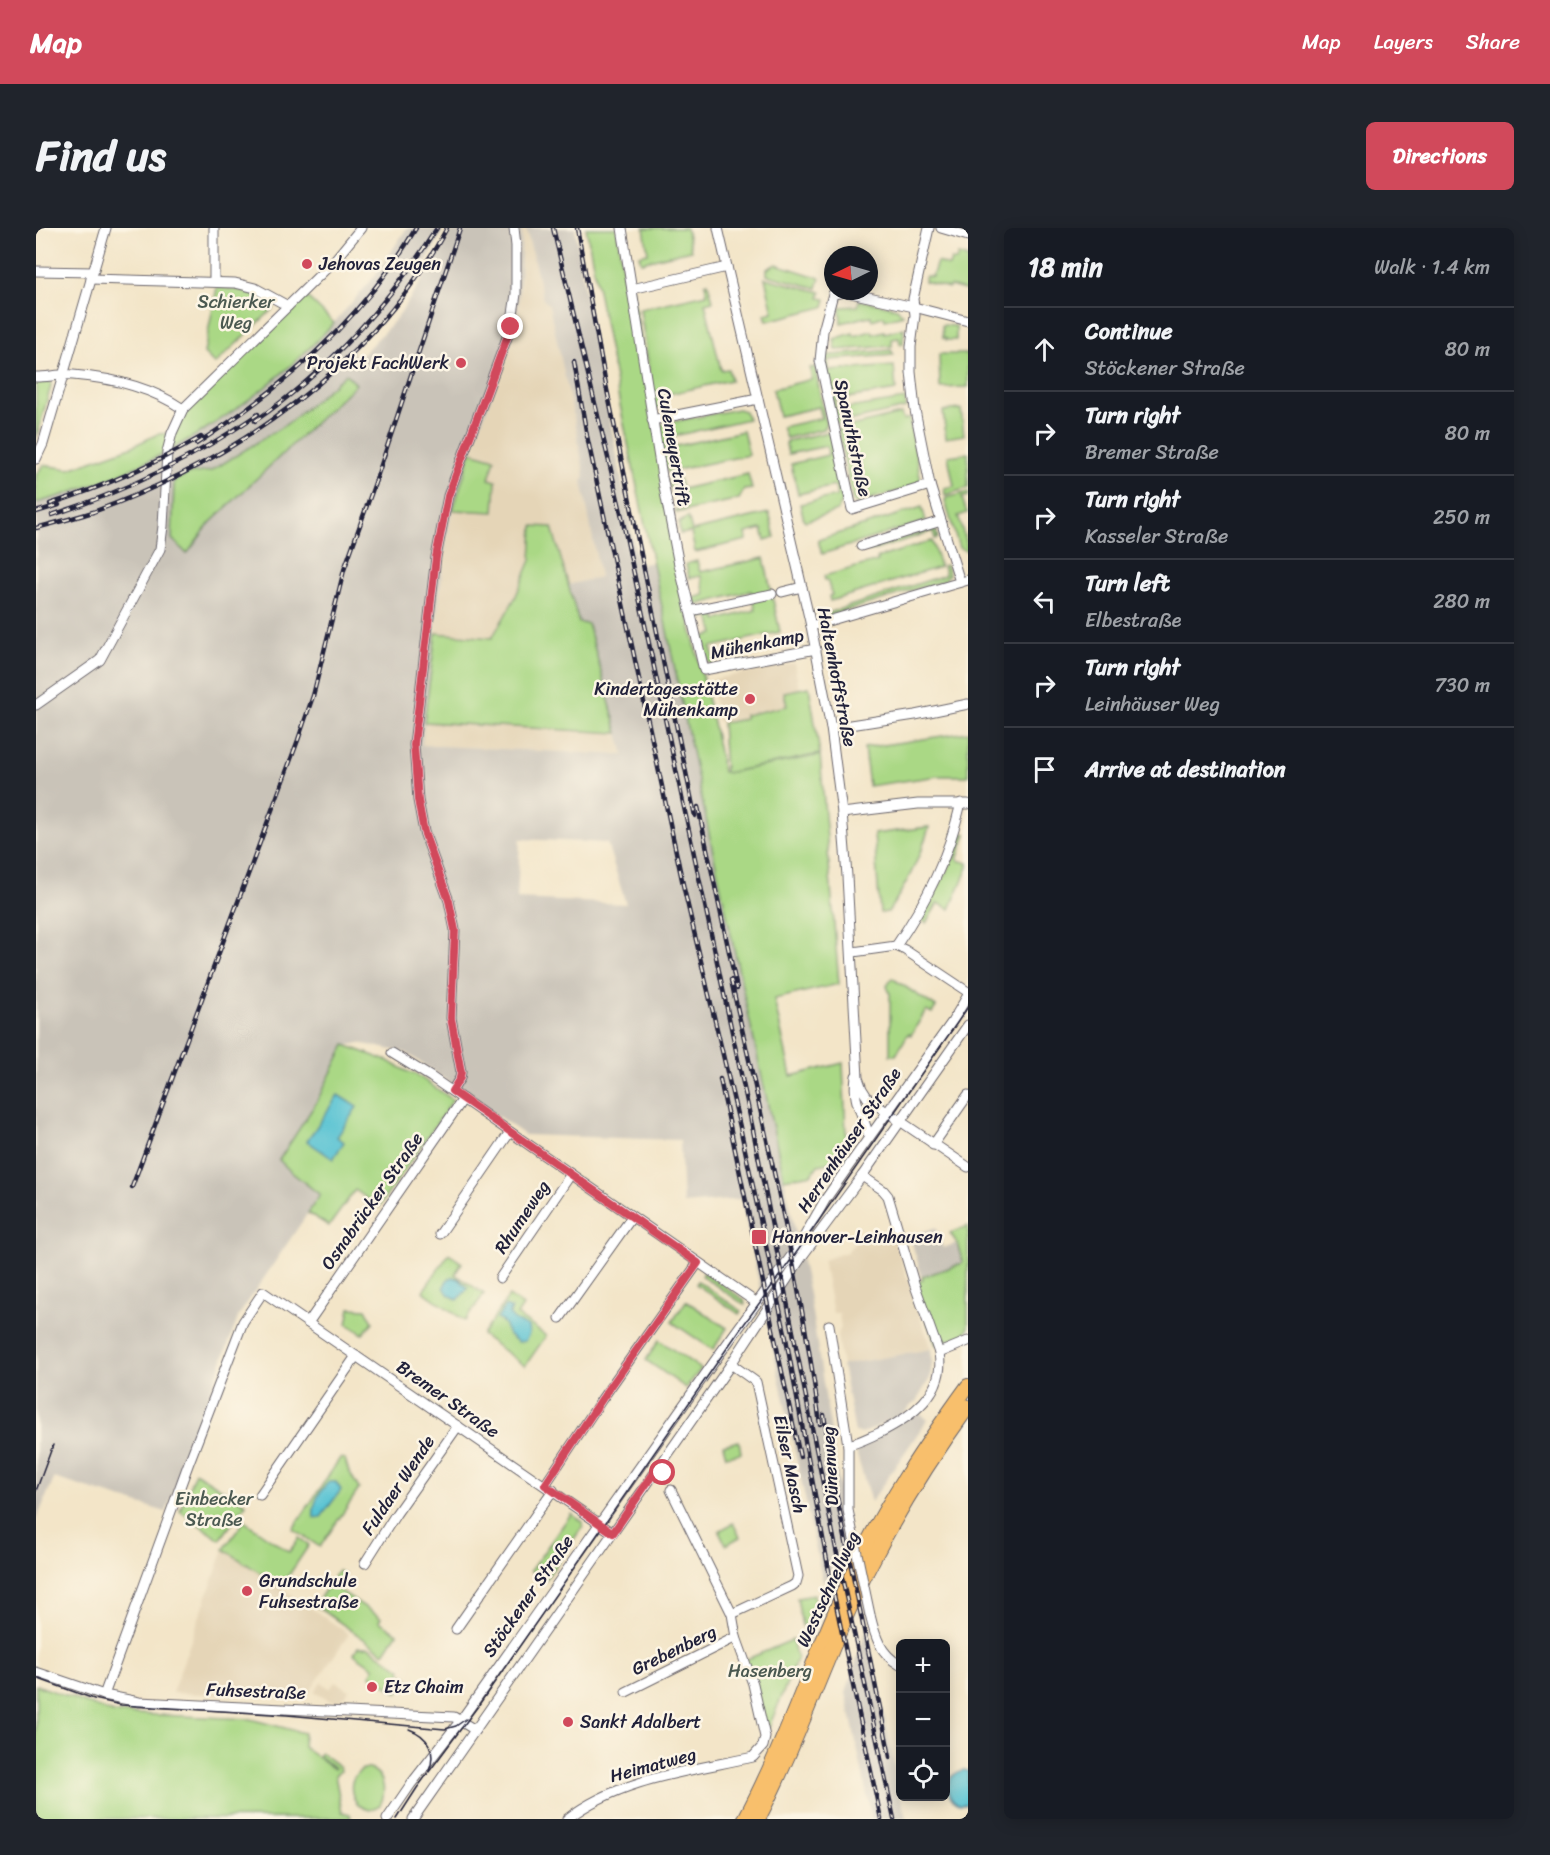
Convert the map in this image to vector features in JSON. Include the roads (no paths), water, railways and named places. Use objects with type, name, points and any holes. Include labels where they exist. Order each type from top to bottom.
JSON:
[{"type":"highway","name":"Westschnellweg","points":[[745,1819],[773,1761],[855,1567],[910,1470],[968,1386]]},
{"type":"highway","name":"Westschnellweg","points":[[758,1819],[784,1766],[868,1570],[920,1477],[968,1407]]},
{"type":"street","points":[[37,457],[106,228]]},
{"type":"street","points":[[214,228],[214,281]]},
{"type":"street","points":[[36,705],[100,660],[160,549],[167,452],[172,433],[183,409],[333,261],[361,228]]},
{"type":"street","points":[[452,1091],[461,1072],[451,1018],[455,930],[449,901],[424,832],[418,800],[414,745],[436,557],[448,496],[511,327],[516,294],[514,228]]},
{"type":"street","name":"Culemeyertrift","points":[[622,228],[652,420],[678,560],[704,670]]},
{"type":"street","name":"Haltenhoffstraße","points":[[718,228],[811,626],[831,728],[842,813],[853,951],[857,1071],[865,1096],[968,1167]]},
{"type":"street","points":[[811,626],[964,581],[930,485],[915,410],[911,372],[913,299],[929,228]]},
{"type":"street","points":[[941,228],[968,236]]},
{"type":"street","points":[[632,289],[727,267]]},
{"type":"street","points":[[36,271],[235,283],[255,288],[288,306]]},
{"type":"street","name":"Spanuthstraße","points":[[914,307],[846,292],[834,294],[823,331],[820,361],[852,509],[930,485]]},
{"type":"street","points":[[914,307],[968,321]]},
{"type":"street","points":[[36,377],[72,375],[150,390],[183,409]]},
{"type":"street","points":[[652,420],[758,399]]},
{"type":"street","points":[[861,546],[941,521]]},
{"type":"street","points":[[690,611],[802,587]]},
{"type":"street","name":"Mühenkamp","points":[[704,670],[816,649]]},
{"type":"street","points":[[831,728],[968,704]]},
{"type":"street","points":[[842,813],[918,804],[965,803],[933,886],[896,946]]},
{"type":"street","points":[[853,951],[896,946],[906,950],[968,994]]},
{"type":"street","name":"Herrenhäuser Straße","points":[[758,1303],[800,1244],[825,1200],[952,1022],[968,994]]},
{"type":"street","name":"Herrenhäuser Straße","points":[[763,1316],[817,1235],[838,1210],[968,1025]]},
{"type":"street","points":[[392,1053],[452,1091],[632,1218],[758,1303]]},
{"type":"street","points":[[857,1071],[855,1098],[869,1137]]},
{"type":"street","points":[[933,1145],[968,1095]]},
{"type":"street","name":"Osnabrücker Straße","points":[[308,1323],[463,1099]]},
{"type":"street","points":[[440,1234],[510,1132]]},
{"type":"street","name":"Rhumeweg","points":[[500,1278],[571,1174]]},
{"type":"street","points":[[848,1445],[895,1425],[916,1410],[936,1384],[940,1372],[939,1353],[914,1283],[888,1196],[862,1176]]},
{"type":"street","points":[[560,1318],[632,1218]]},
{"type":"street","points":[[456,1629],[549,1487],[602,1399],[698,1263]]},
{"type":"street","name":"Bremer Straße","points":[[104,1695],[243,1322],[263,1292],[613,1533]]},
{"type":"street","name":"Stöckener Straße","points":[[387,1819],[461,1720],[758,1303]]},
{"type":"street","name":"Stöckener Straße","points":[[413,1819],[763,1316]]},
{"type":"street","name":"Dünenweg","points":[[829,1325],[848,1445],[848,1510],[870,1615],[879,1646],[896,1662]]},
{"type":"street","points":[[939,1353],[968,1341]]},
{"type":"street","points":[[260,1495],[356,1356]]},
{"type":"street","name":"Eilser Masch","points":[[731,1364],[754,1379],[757,1386],[798,1576],[796,1583]]},
{"type":"street","name":"Fuldaer Wende","points":[[365,1563],[396,1514],[458,1426]]},
{"type":"street","points":[[658,1467],[665,1478]]},
{"type":"street","points":[[671,1490],[732,1614],[736,1638]]},
{"type":"street","name":"Grebenberg","points":[[732,1614],[796,1583]]},
{"type":"street","name":"Grebenberg","points":[[626,1692],[736,1638]]},
{"type":"street","name":"Heimatweg","points":[[567,1819],[594,1801],[627,1786],[753,1757],[764,1746],[765,1737],[753,1684],[736,1638]]},
{"type":"street","name":"Fuhsestraße","points":[[36,1672],[104,1695],[139,1702],[387,1712],[454,1717],[475,1730]]},
{"type":"water","points":[[338,1095],[357,1107],[337,1137],[344,1142],[333,1159],[307,1141]]},
{"type":"water","points":[[453,1277],[459,1279],[468,1288],[458,1300],[448,1294],[444,1287],[447,1280]]},
{"type":"water","points":[[505,1306],[512,1309],[509,1314],[514,1320],[528,1327],[529,1334],[525,1341],[518,1342],[508,1334],[504,1323],[497,1319]]},
{"type":"water","points":[[329,1482],[336,1482],[341,1490],[321,1517],[314,1518],[317,1498]]},
{"type":"water","points":[[968,1771],[968,1804],[959,1804],[950,1794],[951,1778],[959,1772]]},
{"type":"tram line","points":[[397,1819],[968,1007]]},
{"type":"tram line","points":[[36,1491],[53,1445]]},
{"type":"tram line","points":[[36,1678],[94,1699],[121,1705],[287,1715],[445,1729],[456,1726],[466,1719]]},
{"type":"tram line","points":[[409,1729],[416,1732],[429,1745],[432,1757],[429,1771]]},
{"type":"railway","points":[[196,444],[260,399],[319,349],[372,292],[416,228]]},
{"type":"railway","points":[[255,421],[308,380],[356,334],[399,282],[437,228]]},
{"type":"railway","points":[[36,528],[93,512],[199,465],[249,435],[296,402],[340,364],[381,323],[416,277],[447,228]]},
{"type":"railway","points":[[132,1187],[298,740],[313,696],[344,570],[460,228]]},
{"type":"railway","points":[[553,228],[620,508],[753,1130],[838,1559],[894,1819]]},
{"type":"railway","points":[[577,228],[606,385],[695,816]]},
{"type":"railway","points":[[574,362],[587,436],[684,889],[740,1127],[785,1333],[829,1571],[881,1819]]},
{"type":"railway","points":[[52,515],[159,472],[209,445],[258,414]]},
{"type":"railway","points":[[50,504],[127,475],[201,437]]},
{"type":"railway","points":[[36,512],[59,505]]},
{"type":"railway","points":[[698,807],[737,989]]},
{"type":"railway","points":[[731,980],[792,1257],[820,1424]]},
{"type":"railway","points":[[720,1079],[800,1457]]},
{"type":"railway","points":[[824,1415],[835,1488],[890,1757]]},
{"type":"place","name":"Jehovas Zeugen","points":[[307,264]]},
{"type":"place","name":"Projekt FachWerk","points":[[461,363]]},
{"type":"place","name":"Kindertagesstätte Mühenkamp","points":[[750,699]]},
{"type":"place","name":"Hannover-Leinhausen","points":[[759,1237]]},
{"type":"place","name":"Grundschule Fuhsestraße","points":[[247,1591]]},
{"type":"place","name":"Etz Chaim","points":[[372,1687]]},
{"type":"place","name":"Sankt Adalbert","points":[[568,1722]]},
{"type":"park label","name":"Schierker Weg","points":[[236,312]]},
{"type":"park label","name":"Einbecker Straße","points":[[214,1509]]},
{"type":"park label","name":"Hasenberg","points":[[770,1671]]}]
